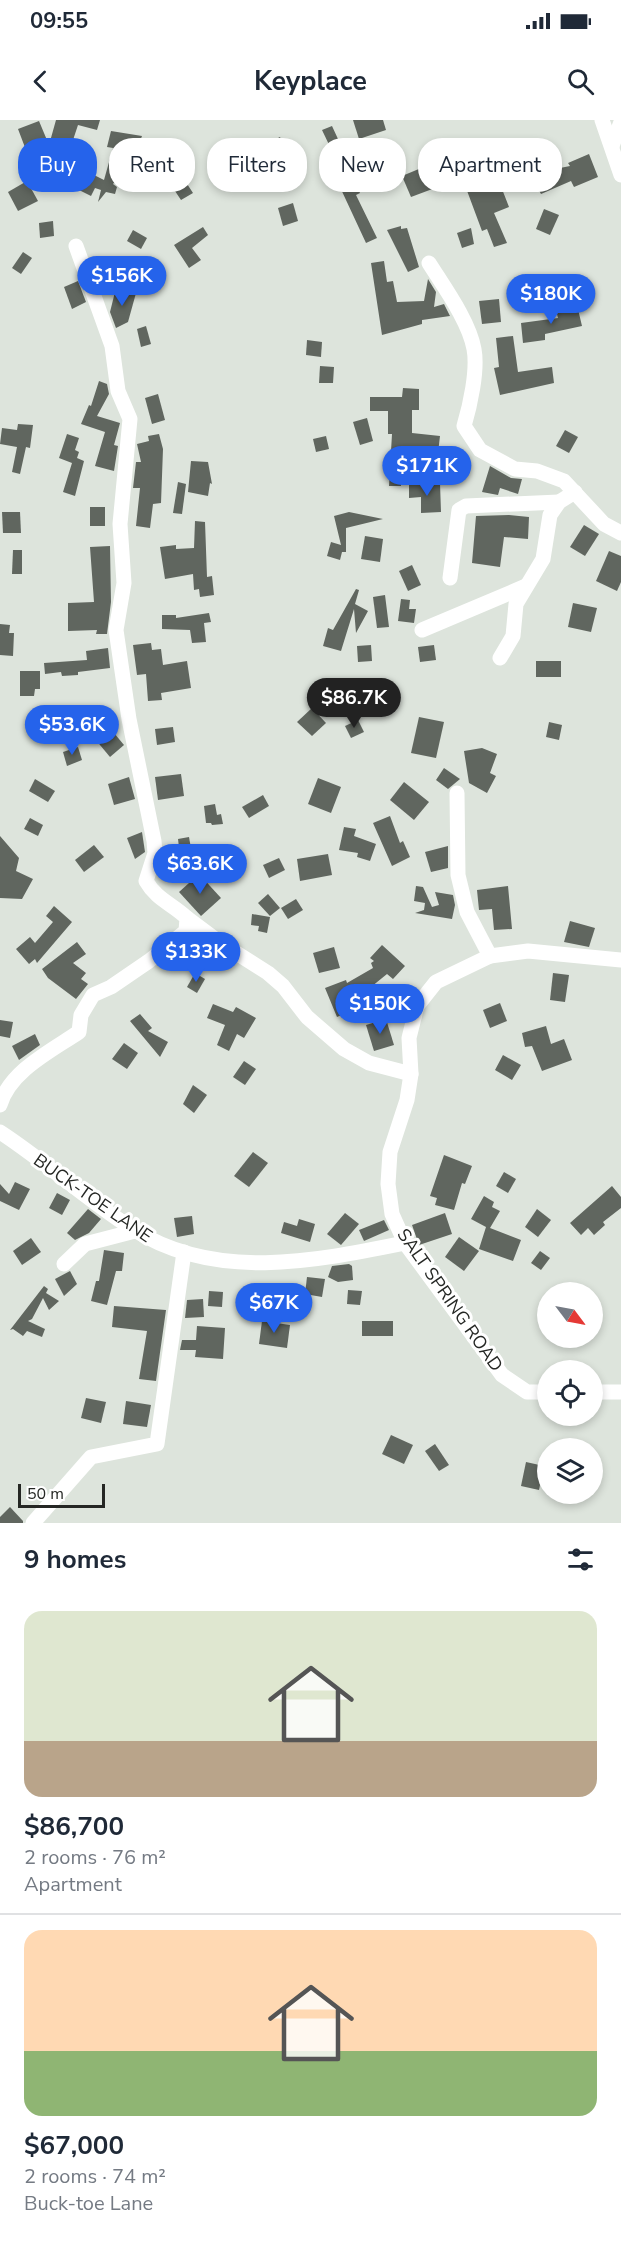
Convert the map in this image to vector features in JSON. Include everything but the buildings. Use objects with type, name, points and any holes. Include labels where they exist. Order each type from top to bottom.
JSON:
[{"type":"street","points":[[602,120],[621,175]]},
{"type":"street","points":[[612,146],[621,122]]},
{"type":"street","points":[[76,246],[112,346],[118,390],[130,419],[120,524],[124,583],[116,630],[129,719],[154,841],[155,853],[146,881],[154,896],[174,905],[219,942],[268,973],[283,986],[307,1017],[344,1049],[369,1063],[411,1074]]},
{"type":"street","points":[[429,263],[458,310],[475,349],[471,402],[464,426],[480,450],[515,469],[537,471],[564,481],[604,524],[621,533]]},
{"type":"street","points":[[500,658],[513,636],[516,603],[543,559],[550,515],[559,502],[575,492]]},
{"type":"street","points":[[450,578],[459,510],[466,506],[559,502]]},
{"type":"street","points":[[422,630],[526,586]]},
{"type":"street","points":[[457,793],[458,875],[467,912],[490,956]]},
{"type":"street","points":[[0,1105],[4,1092],[25,1070],[78,1032],[81,1015],[93,995],[111,987],[140,968],[186,932],[187,918]]},
{"type":"street","name":"SALT SPRING ROAD","points":[[537,1392],[527,1392],[502,1375],[405,1243],[392,1214],[388,1184],[390,1152],[407,1100],[411,1074],[409,1038],[417,1006],[436,982],[490,956],[528,951],[621,960]]},
{"type":"street","name":"BUCK-TOE LANE","points":[[0,1132],[135,1231],[184,1252],[227,1261],[278,1264],[324,1259],[405,1243]]},
{"type":"street","points":[[64,1264],[86,1244],[135,1231]]},
{"type":"street","points":[[33,1523],[91,1457],[157,1444],[184,1252]]},
{"type":"street","points":[[603,1392],[621,1392]]}]
